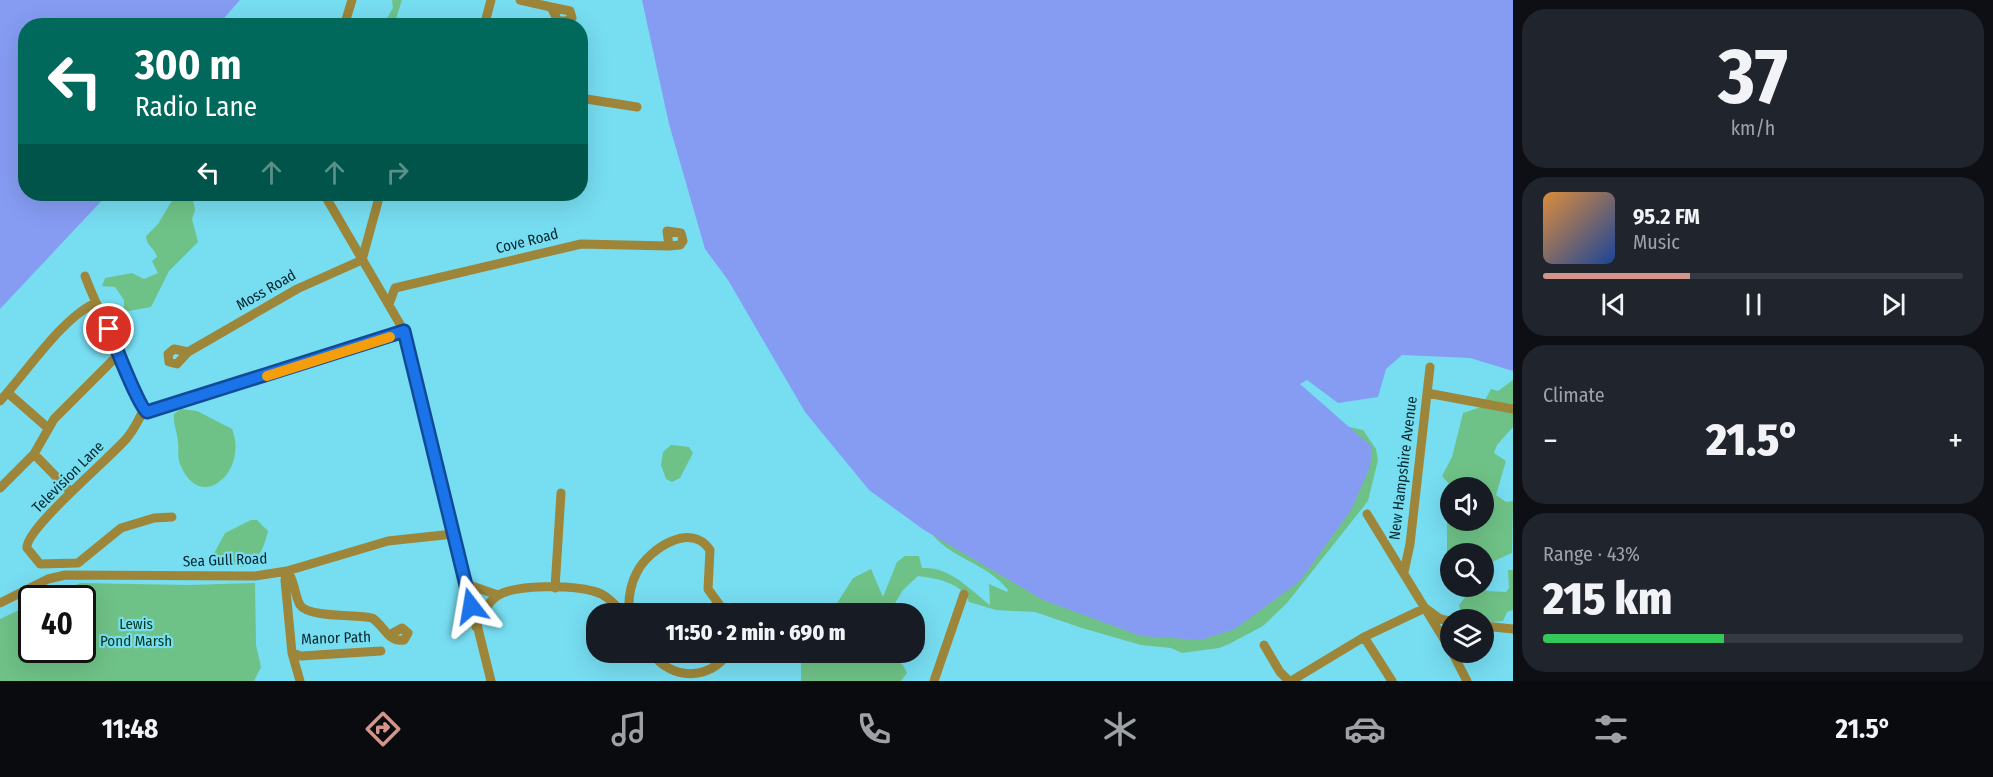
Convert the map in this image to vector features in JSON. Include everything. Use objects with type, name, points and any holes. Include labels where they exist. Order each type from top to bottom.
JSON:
[{"type":"street","points":[[347,18],[352,0]]},
{"type":"street","points":[[486,18],[491,0]]},
{"type":"street","points":[[520,0],[551,7]]},
{"type":"street","points":[[588,99],[637,107]]},
{"type":"street","points":[[328,201],[404,331],[465,584],[491,681]]},
{"type":"street","points":[[362,260],[378,201]]},
{"type":"street","name":"Cove Road","points":[[378,285],[395,288],[581,244],[669,246]]},
{"type":"street","name":"Moss Road","points":[[188,352],[297,289],[362,260]]},
{"type":"street","points":[[86,276],[95,303],[106,319],[143,410],[152,412],[404,331]]},
{"type":"street","points":[[389,304],[395,288]]},
{"type":"street","points":[[0,401],[23,372],[66,327],[95,303]]},
{"type":"street","points":[[0,488],[34,454],[48,428],[119,354]]},
{"type":"street","name":"New Hampshire Avenue","points":[[1404,572],[1408,556],[1430,367]]},
{"type":"street","points":[[8,393],[48,428]]},
{"type":"street","points":[[1427,393],[1513,409]]},
{"type":"street","name":"Television Lane","points":[[143,410],[126,439],[71,492],[27,540],[28,552],[40,564],[78,563],[121,528],[154,518],[172,517]]},
{"type":"street","points":[[34,454],[71,492]]},
{"type":"street","points":[[555,588],[561,493]]},
{"type":"street","points":[[1367,514],[1440,632]]},
{"type":"street","name":"Sea Gull Road","points":[[0,603],[48,579],[65,575],[239,577],[287,571],[368,546],[453,534]]},
{"type":"street","points":[[629,603],[629,594],[636,572],[650,554],[682,537],[701,540],[710,550],[708,589],[718,603]]},
{"type":"street","points":[[287,571],[291,576],[300,604],[308,612],[372,618],[389,635]]},
{"type":"street","points":[[287,571],[285,580],[292,653],[300,681]]},
{"type":"street","points":[[465,584],[498,596]]},
{"type":"street","points":[[476,627],[483,611],[498,596],[518,590],[555,588],[594,591],[612,603]]},
{"type":"street","points":[[606,597],[629,594]]},
{"type":"street","points":[[934,681],[964,594]]},
{"type":"street","points":[[1425,608],[1440,619]]},
{"type":"street","points":[[1264,645],[1280,672],[1290,681],[1364,637],[1425,608]]},
{"type":"street","points":[[1494,627],[1513,629]]},
{"type":"street","points":[[1364,637],[1392,681]]},
{"type":"street","name":"Manor Path","points":[[292,653],[301,656],[381,651]]},
{"type":"street","points":[[661,663],[667,670],[694,677],[717,667],[720,663]]},
{"type":"street","points":[[1457,663],[1467,681]]},
{"type":"green space","points":[[392,0],[402,0],[396,18],[387,18],[393,8]]},
{"type":"green space","points":[[172,201],[193,201],[195,210],[192,219],[198,242],[169,271],[151,307],[128,311],[124,309],[124,300],[115,287],[102,286],[105,278],[132,273],[144,279],[158,273],[152,261],[157,257],[147,242],[146,236],[158,224]]},
{"type":"green space","points":[[1513,380],[1513,427],[1497,445],[1494,453],[1506,461],[1496,495],[1506,502],[1513,501],[1512,553],[1494,561],[1494,543],[1447,543],[1447,531],[1494,531],[1494,477],[1442,476],[1452,457],[1463,413],[1481,407],[1491,389],[1498,391]]},
{"type":"green space","points":[[181,409],[197,411],[232,429],[235,445],[234,459],[228,472],[220,481],[210,486],[199,486],[189,479],[180,464],[174,414]]},
{"type":"green space","points":[[1345,426],[1363,430],[1376,449],[1378,460],[1368,501],[1287,603],[1263,626],[1219,648],[1182,653],[1171,648],[1141,645],[1035,612],[996,610],[969,602],[961,590],[955,586],[940,580],[918,576],[903,590],[895,603],[837,603],[853,578],[871,569],[883,597],[897,562],[905,556],[919,556],[922,568],[932,568],[950,575],[990,605],[989,584],[1007,592],[1008,590],[999,580],[942,544],[925,523]]},
{"type":"green space","points":[[671,445],[689,447],[693,453],[680,478],[672,482],[666,479],[661,465],[663,452]]},
{"type":"green space","points":[[251,520],[257,520],[268,531],[263,548],[254,561],[243,567],[211,559],[225,533]]},
{"type":"green space","points":[[1508,570],[1513,570],[1513,610],[1507,612],[1503,621],[1494,622],[1494,609],[1460,609],[1459,605],[1465,597],[1494,597],[1494,591],[1506,592],[1509,588]]},
{"type":"green space","name":"Lewis Pond Marsh","points":[[80,583],[188,585],[255,583],[256,645],[261,667],[254,681],[0,681],[0,619],[18,611],[18,663],[96,663],[96,585],[76,585]]},
{"type":"green space","points":[[801,663],[900,663],[907,673],[901,681],[801,681]]},
{"type":"water","points":[[0,0],[240,0],[224,18],[18,18],[18,201],[101,201],[0,309]]},
{"type":"water","points":[[642,0],[1513,0],[1513,371],[1470,358],[1402,355],[1386,369],[1378,397],[1338,403],[1307,380],[1300,384],[1372,447],[1370,467],[1351,510],[1300,581],[1235,629],[1201,640],[1141,636],[1043,600],[924,530],[869,490],[805,412],[728,280],[705,249],[669,124]]},
{"type":"slow traffic","points":[[267,376],[390,337]]},
{"type":"route","points":[[109,329],[134,385],[138,403],[147,412],[351,350],[404,331],[471,606]]}]
